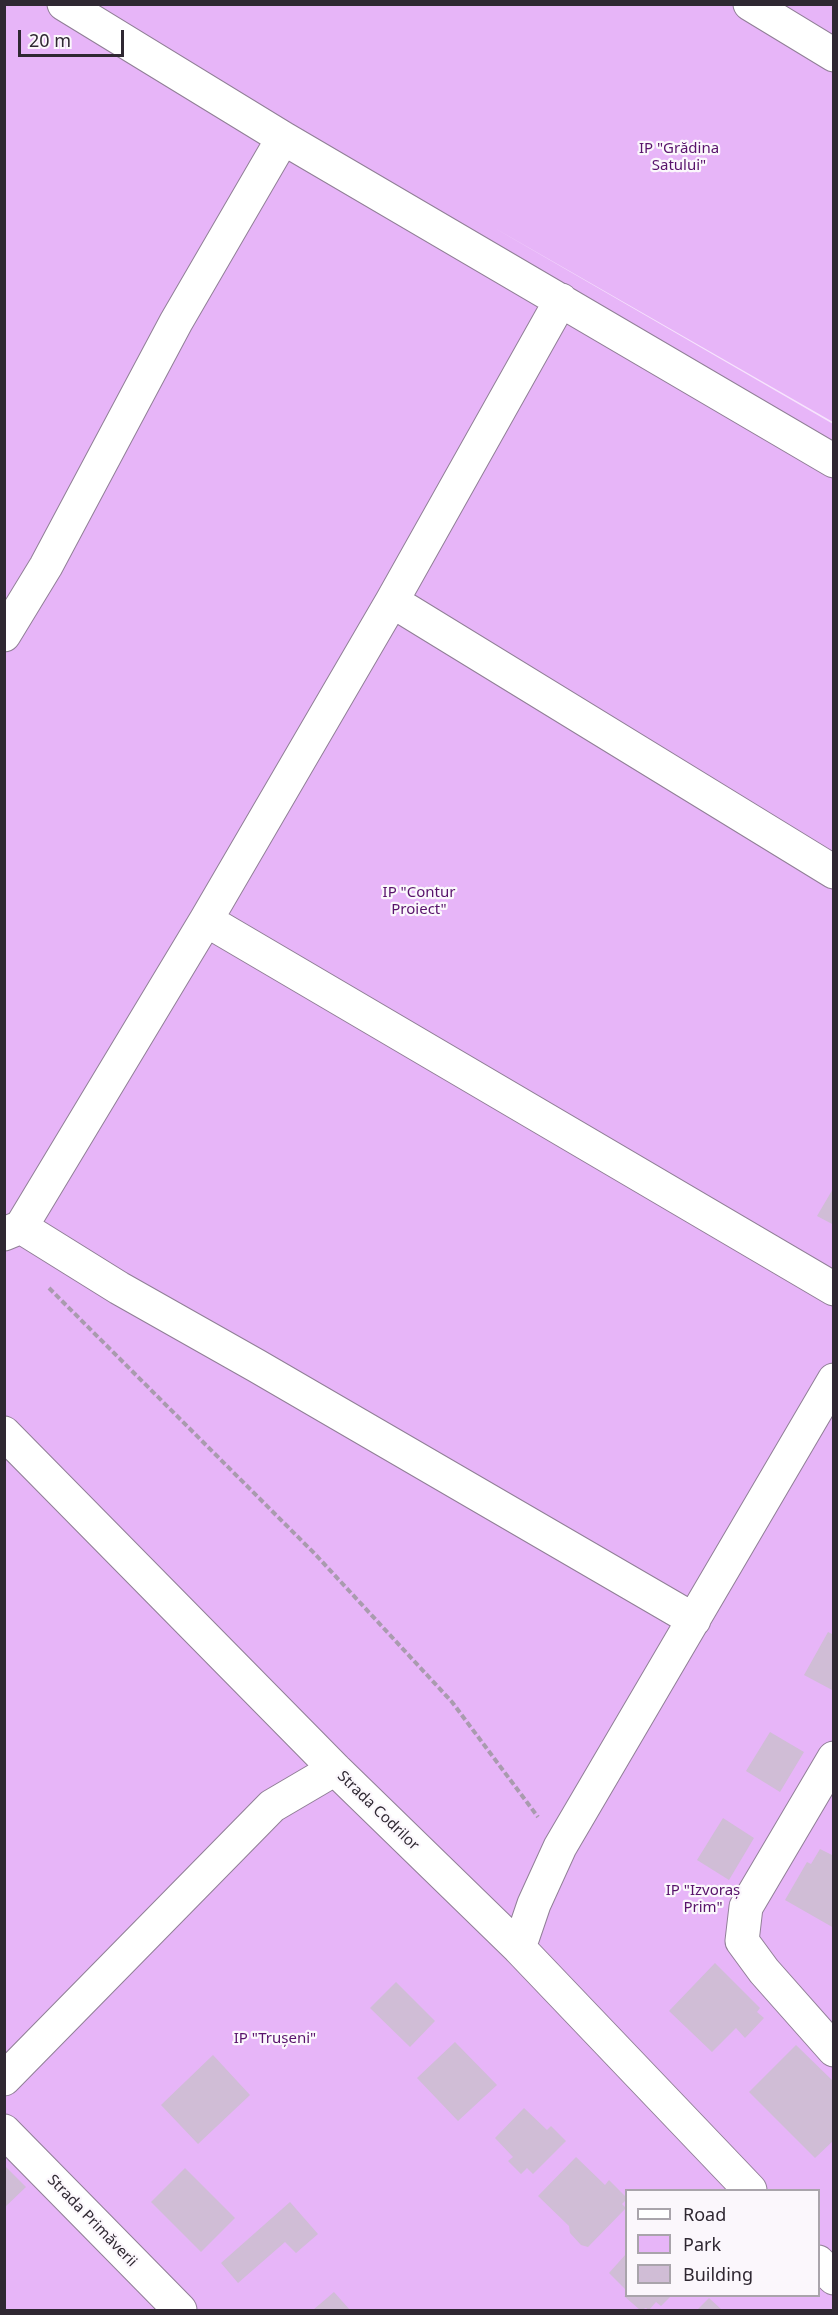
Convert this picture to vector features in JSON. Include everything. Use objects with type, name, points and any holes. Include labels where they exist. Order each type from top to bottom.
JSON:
[{"type":"street","points":[[64,4],[283,138],[834,461]]},
{"type":"street","points":[[750,4],[834,55]]},
{"type":"street","points":[[4,635],[46,566],[176,322],[283,138]]},
{"type":"street","points":[[561,300],[392,601],[206,920],[13,1230],[257,1366],[694,1620]]},
{"type":"street","points":[[392,601],[834,872]]},
{"type":"street","points":[[206,920],[834,1289]]},
{"type":"street","points":[[519,1948],[534,1904],[560,1847],[834,1380]]},
{"type":"street","name":"Strada Codrilor","points":[[4,1433],[335,1769],[519,1948],[749,2189]]},
{"type":"street","points":[[834,1758],[746,1907],[742,1941],[764,1971],[834,2050]]},
{"type":"street","points":[[4,2079],[272,1806],[335,1769]]},
{"type":"street","name":"Strada Primăverii","points":[[4,2131],[180,2310]]},
{"type":"street","points":[[820,2263],[834,2278]]},
{"type":"path","points":[[46,1285],[315,1554],[452,1702],[560,1847]]},
{"type":"green space","name":"IP \"Contur Proiect\"","points":[[5,5],[833,5],[833,422],[491,226],[833,424],[833,2310],[5,2310]]},
{"type":"building","points":[[834,1187],[834,1225],[817,1216]]},
{"type":"building","points":[[828,1632],[834,1635],[834,1691],[804,1675]]},
{"type":"building","points":[[770,1732],[804,1752],[780,1792],[746,1771]]},
{"type":"building","points":[[723,1818],[754,1838],[729,1880],[697,1860]]},
{"type":"building","points":[[820,1849],[834,1856],[834,1928],[785,1900],[807,1862],[811,1864]]},
{"type":"building","points":[[715,1963],[760,2008],[757,2012],[764,2018],[745,2038],[736,2028],[712,2052],[669,2011]]},
{"type":"building","points":[[396,1982],[435,2021],[410,2047],[370,2008]]},
{"type":"building","points":[[455,2042],[497,2085],[458,2121],[417,2078]]},
{"type":"building","points":[[796,2045],[834,2082],[834,2140],[815,2158],[749,2092]]},
{"type":"building","points":[[213,2055],[250,2095],[198,2144],[161,2105]]},
{"type":"building","points":[[524,2108],[547,2130],[551,2126],[566,2141],[533,2174],[527,2168],[521,2174],[508,2161],[513,2157],[495,2138]]},
{"type":"building","points":[[576,2157],[605,2185],[609,2180],[625,2196],[622,2204],[625,2209],[588,2247],[581,2245],[570,2233],[569,2226],[538,2196]]},
{"type":"building","points":[[4,2165],[26,2187],[4,2208]]},
{"type":"building","points":[[185,2168],[235,2218],[201,2252],[151,2202]]},
{"type":"building","points":[[290,2202],[318,2234],[296,2253],[285,2242],[238,2283],[221,2263]]},
{"type":"building","points":[[625,2255],[625,2289],[609,2273]]},
{"type":"building","points":[[334,2292],[350,2310],[313,2310]]},
{"type":"building","points":[[625,2297],[670,2297],[661,2306],[656,2302],[649,2310],[646,2308],[640,2310]]},
{"type":"building","points":[[709,2298],[722,2310],[697,2310]]},
{"type":"park label","name":"IP \"Grădina Satului\"","points":[[679,158]]},
{"type":"park label","name":"IP \"Izvoraș Prim\"","points":[[703,1900]]},
{"type":"park label","name":"IP \"Trușeni\"","points":[[275,2039]]}]
